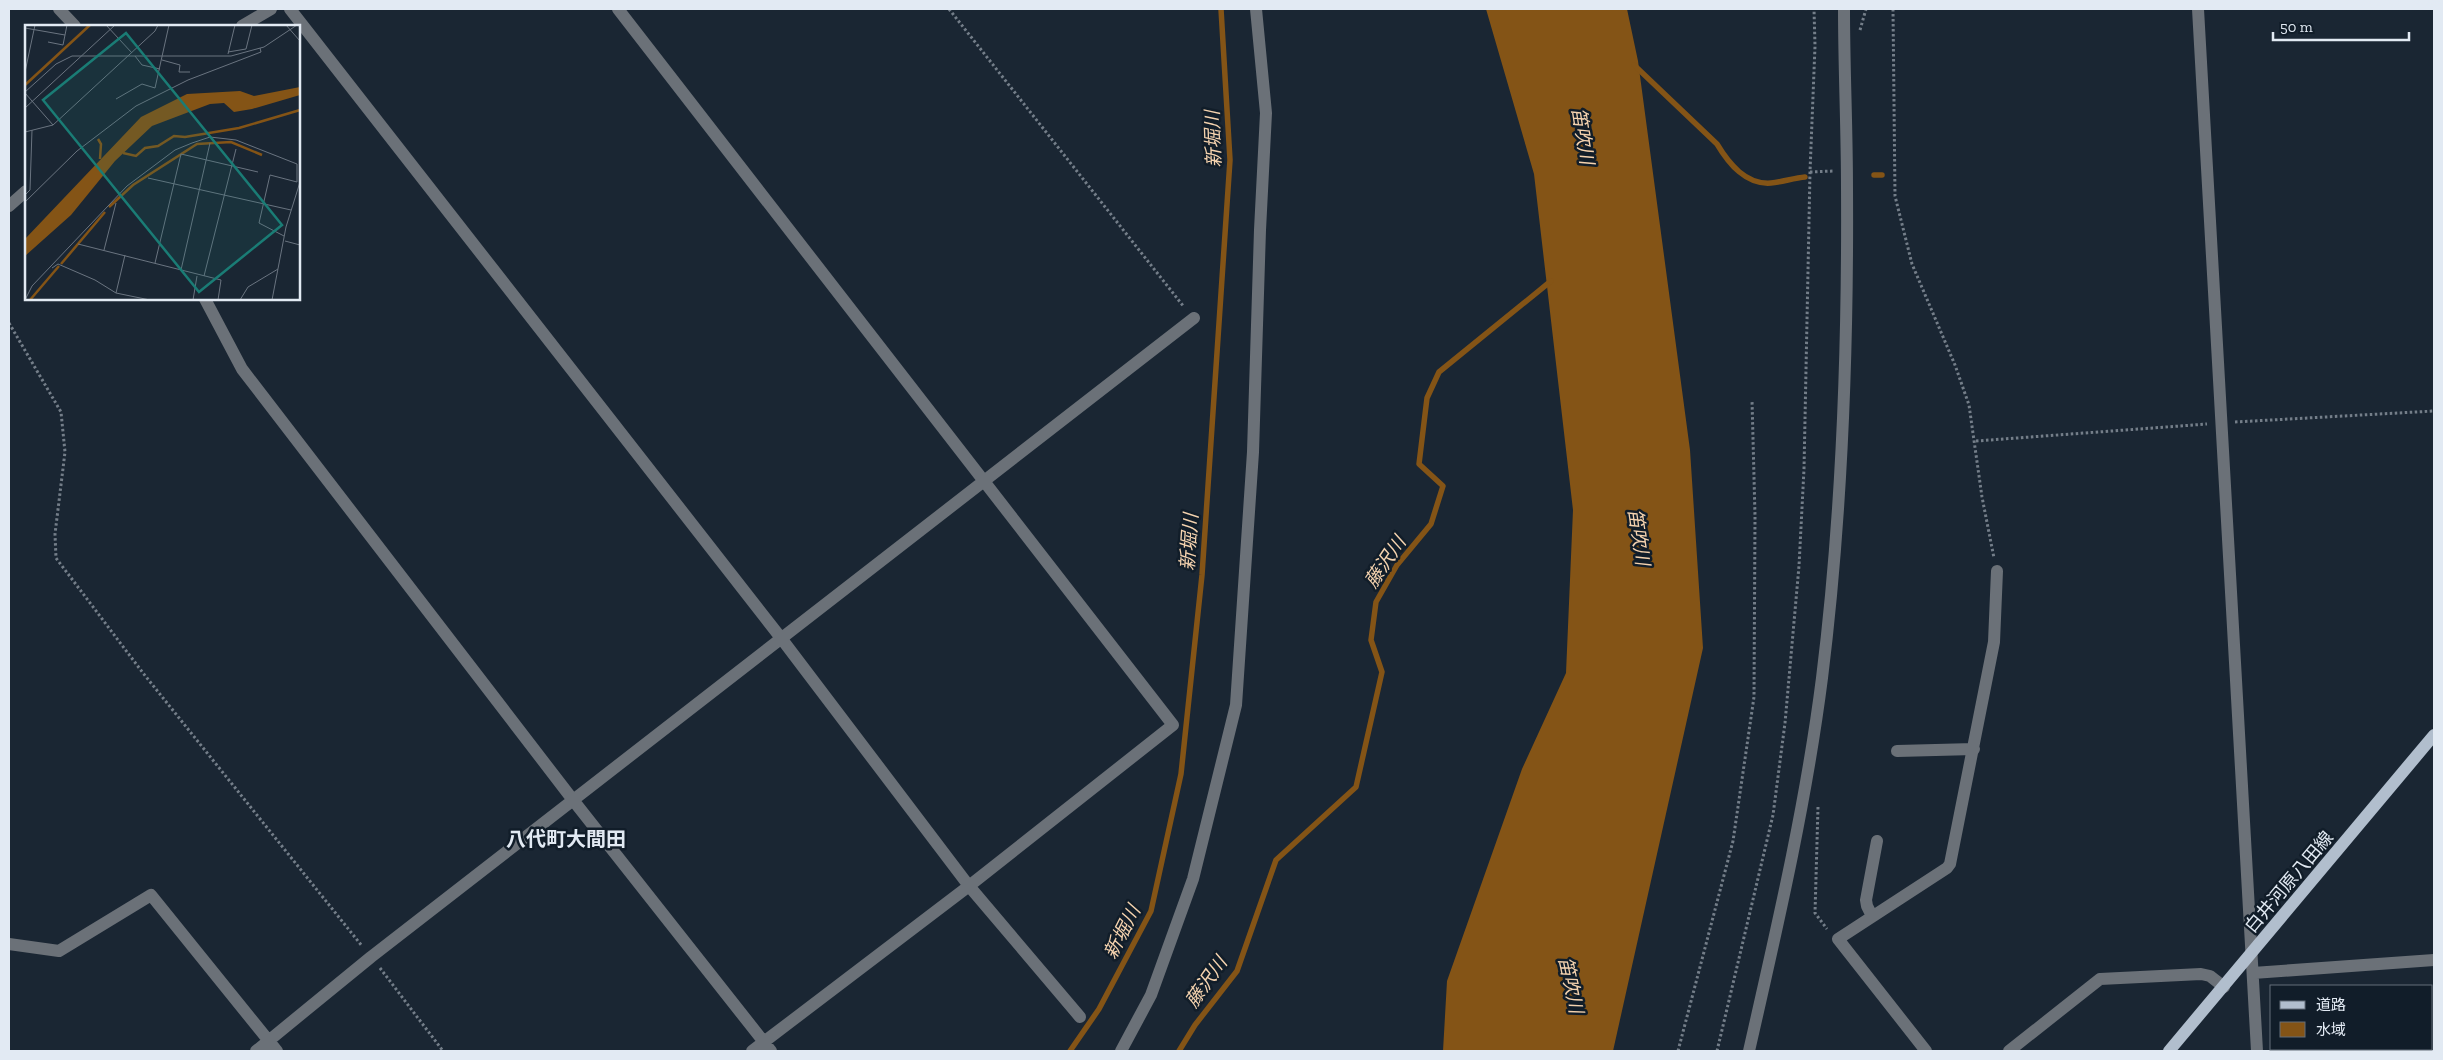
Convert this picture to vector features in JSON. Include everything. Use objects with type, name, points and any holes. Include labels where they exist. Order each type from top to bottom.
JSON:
[{"type":"main road","name":"白井河原八田線","points":[[2169,1051],[2434,735]]},
{"type":"street","points":[[59,9],[74,25]]},
{"type":"street","points":[[244,25],[270,9]]},
{"type":"street","points":[[290,9],[781,638],[969,886],[1080,1017]]},
{"type":"street","points":[[618,9],[985,479],[1174,725],[768,1047],[752,1051]]},
{"type":"street","points":[[1121,1051],[1151,995],[1193,879],[1236,705],[1253,452],[1260,230],[1266,113],[1256,9]]},
{"type":"street","points":[[1749,1051],[1808,771],[1822,678],[1833,566],[1844,394],[1847,191],[1844,9]]},
{"type":"street","points":[[2198,9],[2257,1051]]},
{"type":"street","points":[[9,206],[25,192]]},
{"type":"street","points":[[206,300],[242,368],[573,800],[768,1047]]},
{"type":"street","points":[[256,1051],[371,957],[1194,318]]},
{"type":"street","points":[[1926,1051],[1838,939],[1950,864],[1994,642],[1997,571]]},
{"type":"street","points":[[1898,751],[1974,749]]},
{"type":"street","points":[[1872,916],[1866,900],[1877,841]]},
{"type":"street","points":[[9,944],[59,951],[151,895],[277,1051]]},
{"type":"street","points":[[2253,974],[2434,960]]},
{"type":"street","points":[[2009,1051],[2100,979],[2201,974],[2210,976],[2224,987]]},
{"type":"path","points":[[949,9],[1194,318]]},
{"type":"path","points":[[1717,1051],[1773,815],[1785,724],[1804,469],[1810,172],[1815,46],[1814,9]]},
{"type":"path","points":[[1894,9],[1895,196],[1912,264],[1963,386],[1976,441],[1975,456],[1997,571]]},
{"type":"path","points":[[1810,172],[1819,172]]},
{"type":"path","points":[[9,323],[61,412],[66,452],[55,534],[56,558],[143,673],[371,957],[443,1051]]},
{"type":"path","points":[[1678,1051],[1734,841],[1754,698],[1755,516],[1752,400]]},
{"type":"path","points":[[1976,441],[2222,423],[2434,411]]},
{"type":"path","points":[[1818,801],[1819,845],[1815,913],[1823,923]]},
{"type":"water","name":"笛吹川","points":[[1486,9],[1627,9],[1638,61],[1690,450],[1703,648],[1613,1051],[1443,1051],[1447,981],[1522,769],[1566,673],[1573,510],[1534,174]]},
{"type":"waterway","name":"新堀川","points":[[1070,1051],[1099,1009],[1151,911],[1181,774],[1202,575],[1230,160],[1221,9]]},
{"type":"waterway","points":[[1634,65],[1717,144],[1733,166],[1746,177],[1762,183],[1805,177]]},
{"type":"waterway","points":[[1874,175],[1882,175]]},
{"type":"waterway","name":"藤沢川","points":[[1179,1051],[1195,1025],[1237,971],[1276,860],[1356,787],[1382,672],[1371,640],[1376,602],[1397,565],[1431,524],[1443,486],[1419,464],[1427,398],[1439,372],[1551,281]]},
{"type":"district","name":"八代町大間田","points":[[566,839]]}]
